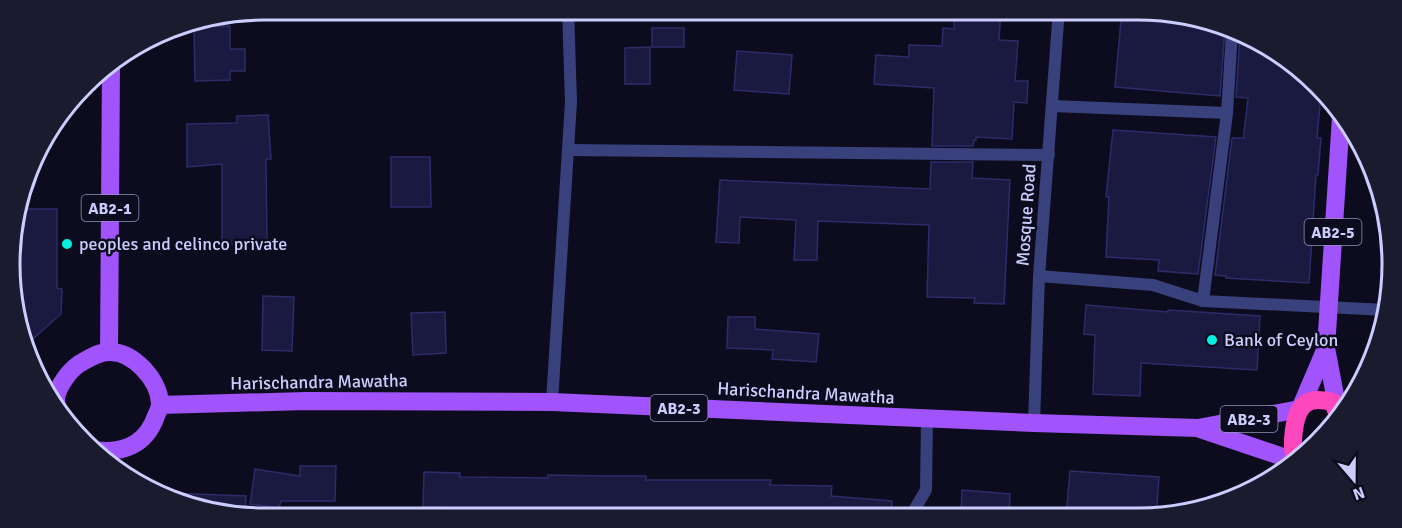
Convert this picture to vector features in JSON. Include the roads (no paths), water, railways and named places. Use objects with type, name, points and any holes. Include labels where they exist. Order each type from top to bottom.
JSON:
[{"type":"highway","points":[[1293,453],[1294,434],[1300,409],[1307,403],[1320,400],[1333,402],[1336,407]]},
{"type":"main road","name":"AB2-1","points":[[109,352],[111,73]]},
{"type":"main road","name":"AB2-5","points":[[1338,404],[1326,348],[1340,127]]},
{"type":"main road","name":"AB2-5","points":[[1300,409],[1326,348]]},
{"type":"main road","points":[[58,395],[63,382],[75,367],[91,357],[109,352],[128,358],[145,370],[157,386],[160,405],[154,423],[144,439],[127,449],[110,454]]},
{"type":"main road","name":"Harischandra Mawatha","points":[[160,405],[306,401],[552,402],[927,419],[1198,428],[1300,409]]},
{"type":"main road","name":"Harischandra Mawatha","points":[[1198,428],[1286,459]]},
{"type":"street","points":[[552,402],[571,102],[568,20]]},
{"type":"street","name":"Mosque Road","points":[[1034,423],[1039,276],[1058,20]]},
{"type":"street","points":[[1203,301],[1227,113],[1232,38]]},
{"type":"street","points":[[1052,106],[1227,113]]},
{"type":"street","points":[[568,150],[1048,154]]},
{"type":"street","points":[[1039,276],[1153,285],[1203,301],[1378,309]]},
{"type":"street","points":[[915,508],[926,490],[927,419]]},
{"type":"place","name":"peoples and celinco private","points":[[67,244]]},
{"type":"place","name":"Bank of Ceylon","points":[[1212,340]]}]
